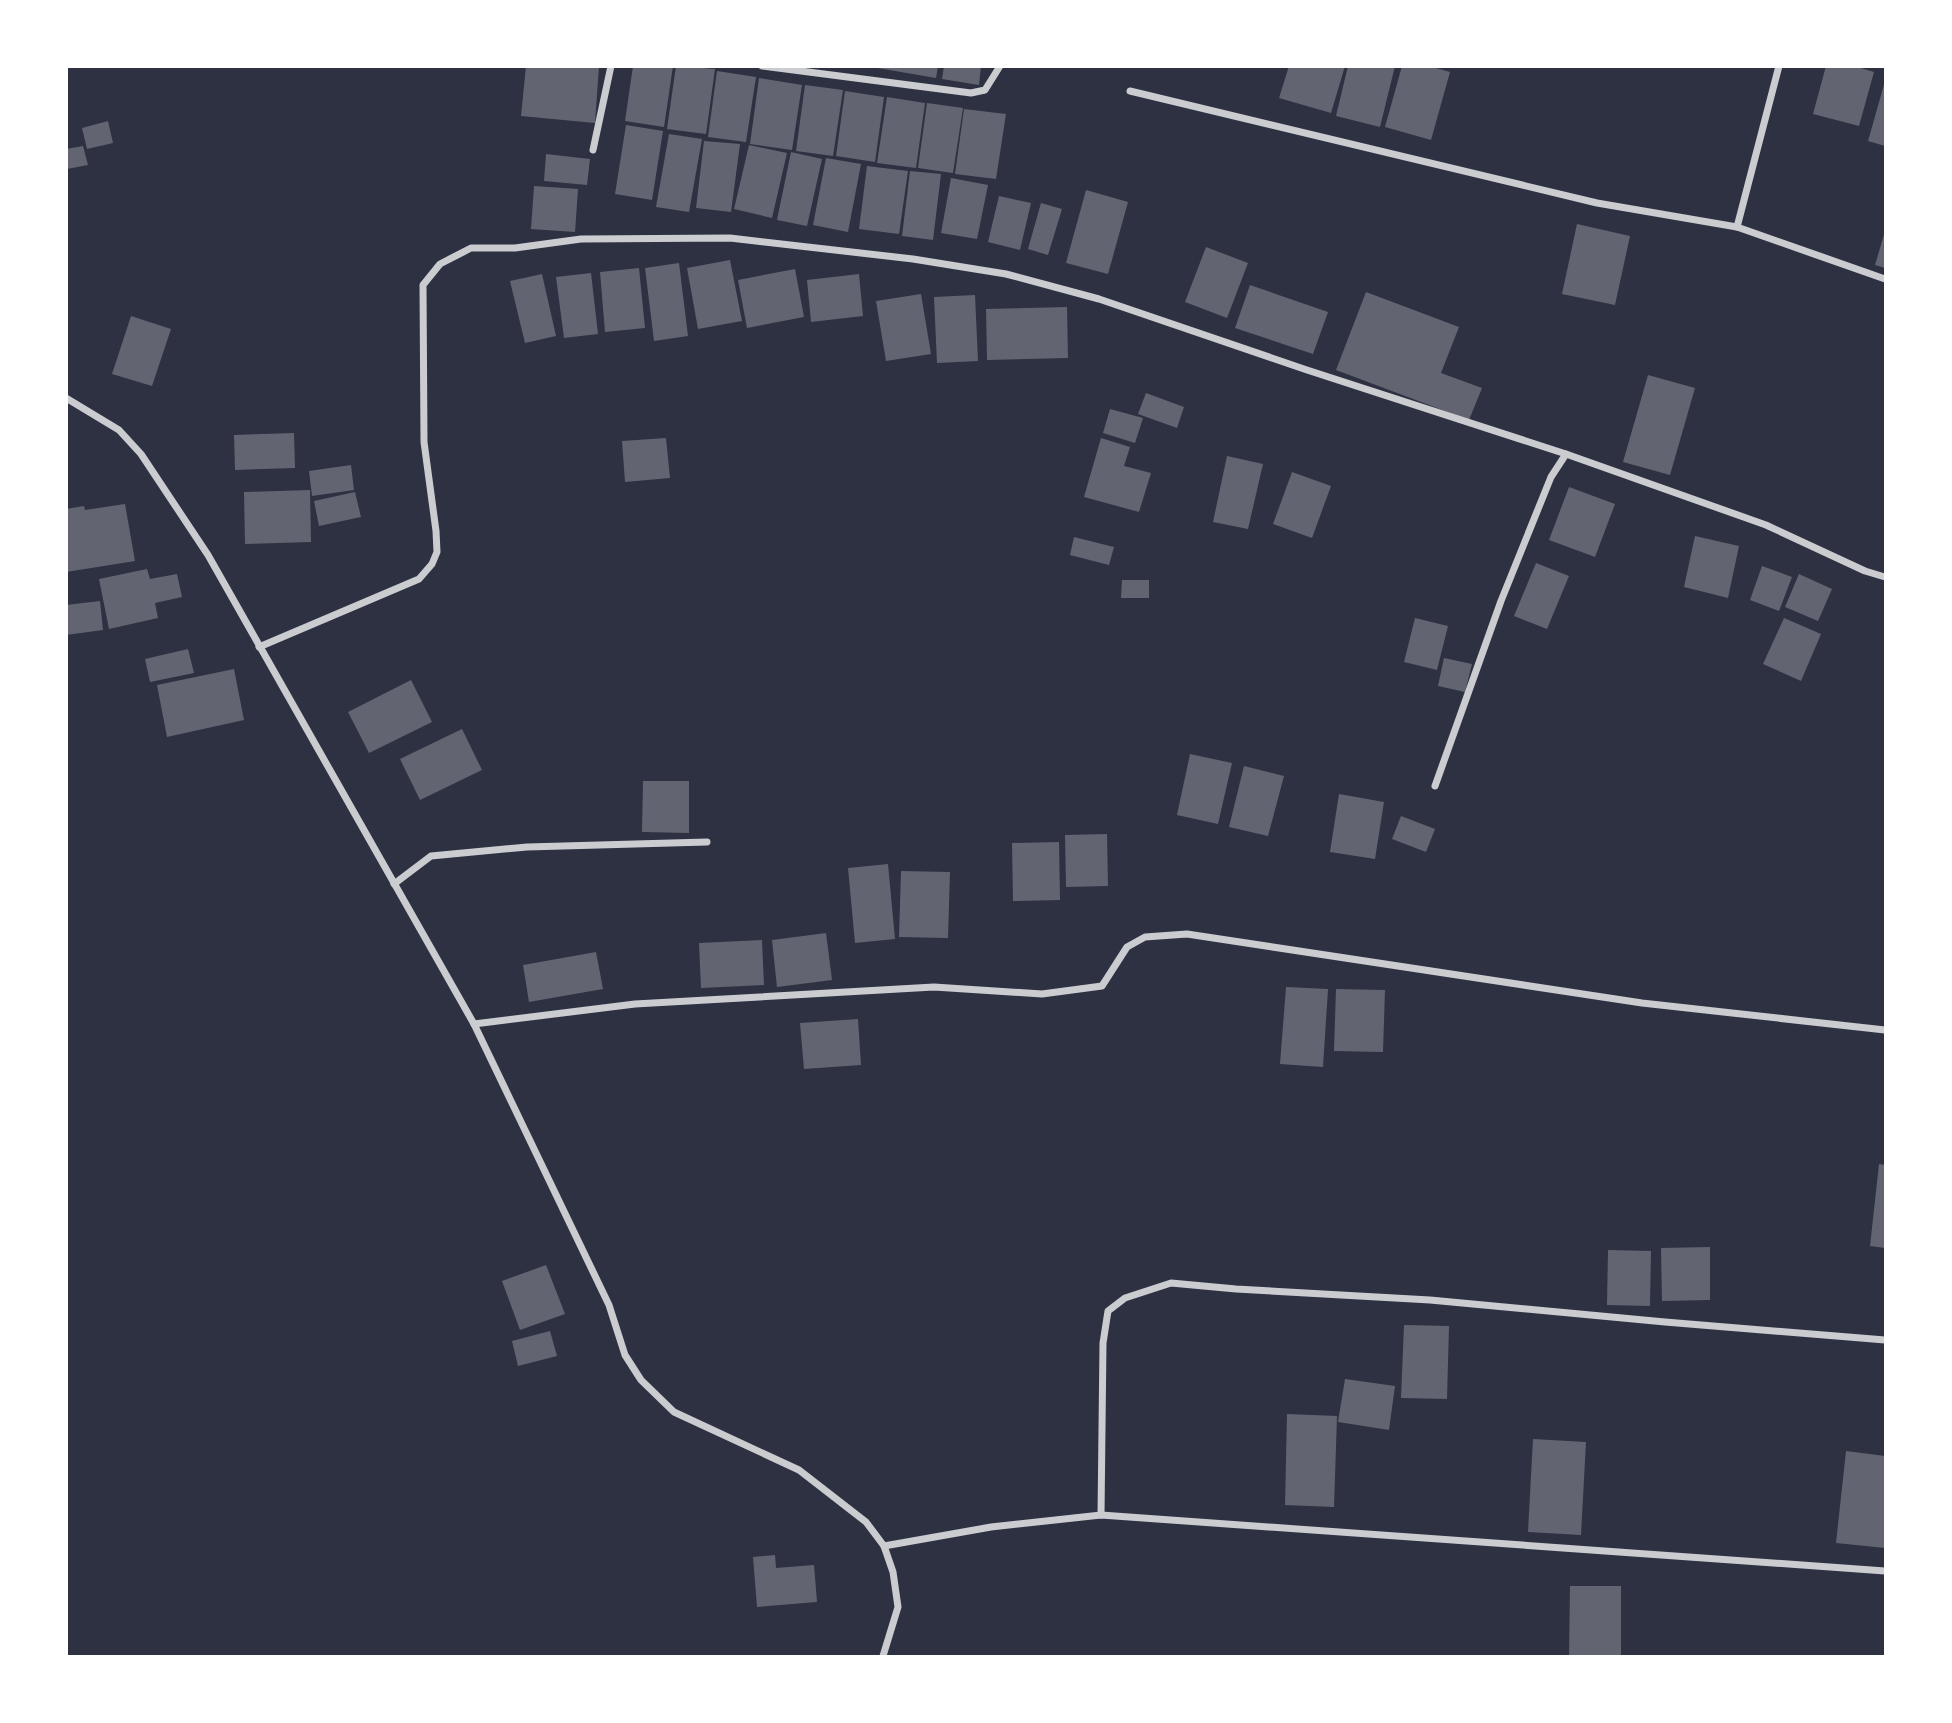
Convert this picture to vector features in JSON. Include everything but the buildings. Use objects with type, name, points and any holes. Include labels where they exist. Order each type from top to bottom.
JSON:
[{"type":"street","points":[[593,150],[611,66]]},
{"type":"street","points":[[762,66],[971,93],[985,90],[1000,66]]},
{"type":"street","points":[[1737,227],[1779,66]]},
{"type":"street","points":[[1130,91],[1597,203],[1737,227],[1885,279]]},
{"type":"street","points":[[259,647],[419,579],[432,564],[436,552],[436,531],[424,442],[423,285],[440,264],[471,248],[515,248],[581,239],[730,238],[913,259],[1006,274],[1099,299],[1566,454],[1766,525],[1885,578]]},
{"type":"street","points":[[66,398],[119,430],[141,454],[208,555],[474,1024],[609,1305],[625,1355],[641,1380],[674,1412],[799,1471],[866,1522],[884,1546],[893,1572],[898,1606],[883,1657]]},
{"type":"street","points":[[1436,786],[1501,601],[1550,477],[1566,454]]},
{"type":"street","points":[[394,884],[431,856],[527,847],[707,842]]},
{"type":"street","points":[[474,1024],[635,1004],[934,987],[1042,994],[1073,991],[1102,986],[1127,947],[1144,937],[1187,934],[1642,1003],[1885,1030]]},
{"type":"street","points":[[1101,1515],[1103,1343],[1108,1311],[1125,1298],[1171,1283],[1430,1300],[1885,1340]]},
{"type":"street","points":[[884,1546],[991,1527],[1101,1515],[1885,1571]]}]
